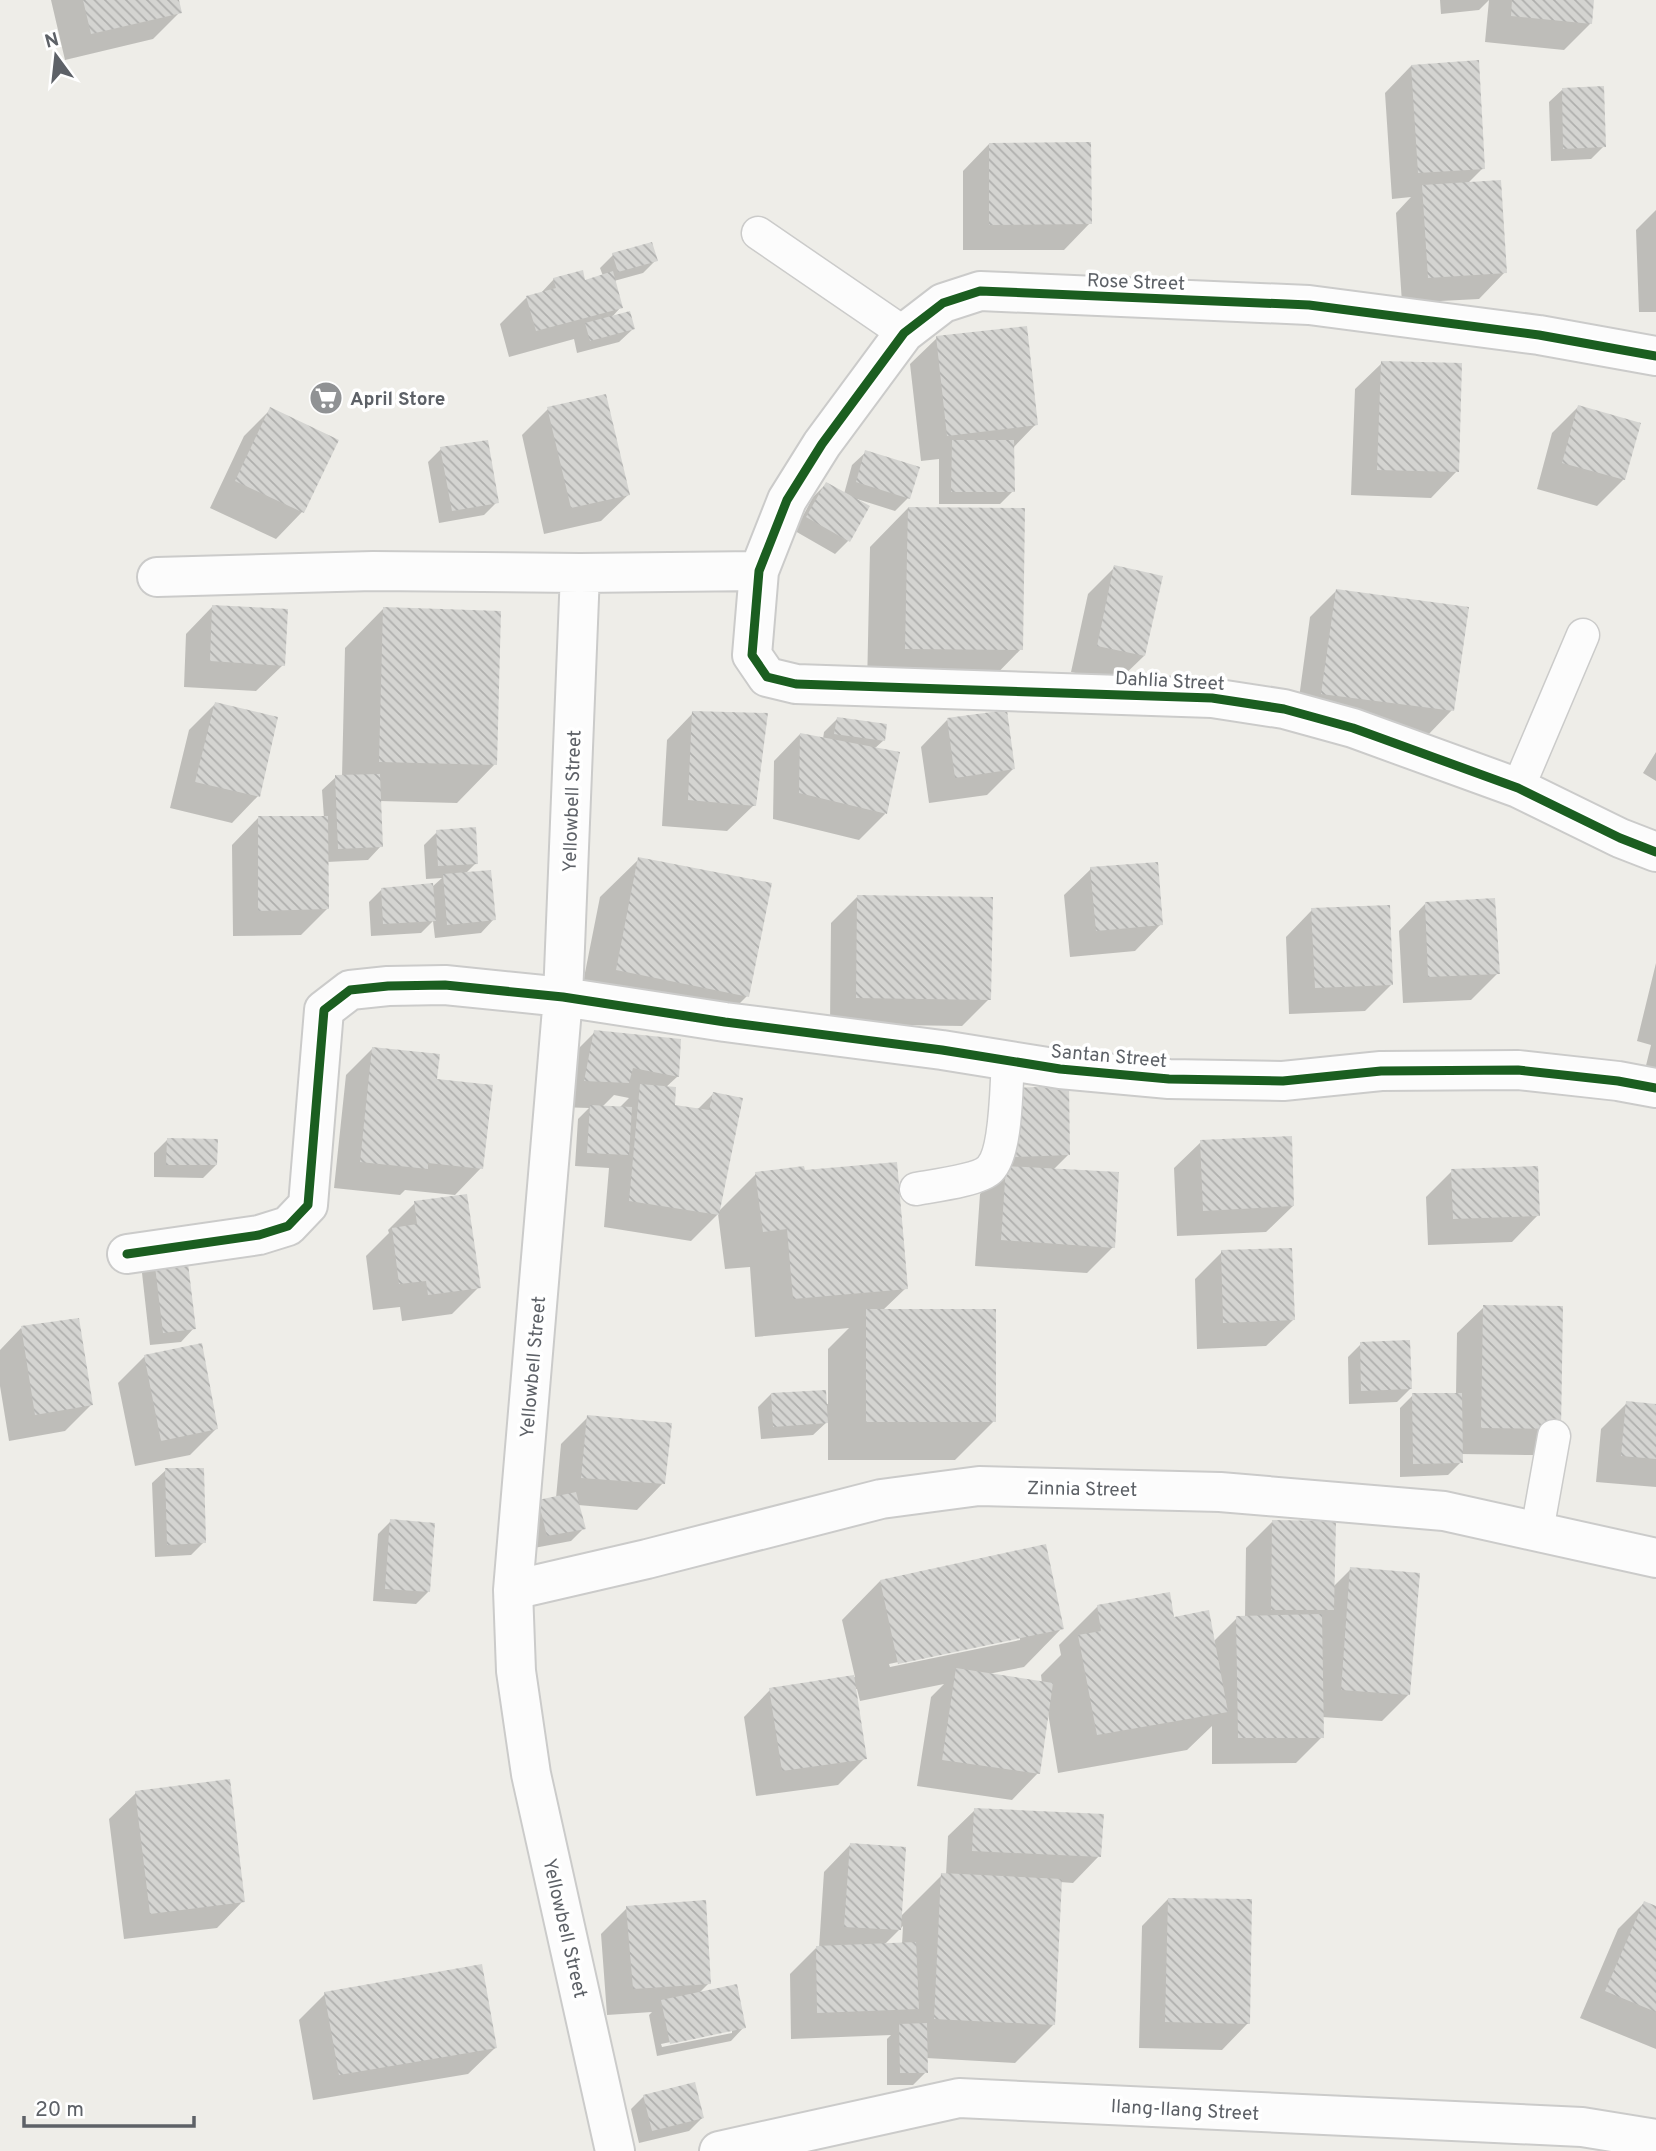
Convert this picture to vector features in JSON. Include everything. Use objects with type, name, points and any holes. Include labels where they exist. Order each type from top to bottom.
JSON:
[{"type":"street","name":"Rose Street","points":[[759,571],[788,500],[815,455],[904,333],[943,303],[980,291],[1309,305],[1539,335],[1656,356]]},
{"type":"street","points":[[157,577],[373,571],[759,571]]},
{"type":"street","name":"Dahlia Street","points":[[759,571],[752,656],[767,677],[796,684],[1212,698],[1284,709],[1353,729],[1518,788],[1620,838],[1656,852]]},
{"type":"street","name":"Yellowbell Street","points":[[580,573],[563,997],[513,1590],[516,1671],[531,1774],[615,2151]]},
{"type":"street","name":"Santan Street","points":[[127,1254],[259,1235],[288,1227],[308,1205],[324,1010],[350,990],[445,985],[563,997],[725,1023],[1060,1069],[1169,1079],[1283,1081],[1381,1071],[1518,1070],[1656,1088]]},
{"type":"street","name":"Zinnia Street","points":[[513,1590],[881,1499],[979,1486],[1220,1492],[1444,1511],[1656,1558]]},
{"type":"street","name":"Ilang-Ilang Street","points":[[719,2151],[959,2098],[1582,2127],[1656,2139]]},
{"type":"lane","points":[[758,233],[904,333]]},
{"type":"lane","points":[[1518,788],[1583,635]]},
{"type":"lane","points":[[916,1189],[969,1178],[990,1170],[1001,1151],[1008,1061]]},
{"type":"lane","points":[[1537,1531],[1554,1436]]},
{"type":"building","points":[[83,0],[179,0],[182,13],[91,34]]},
{"type":"building","points":[[1512,0],[1594,0],[1592,24],[1511,16]]},
{"type":"building","points":[[1479,60],[1485,169],[1418,173],[1411,65]]},
{"type":"building","points":[[1604,86],[1606,147],[1563,149],[1562,88]]},
{"type":"building","points":[[1091,142],[1092,224],[989,225],[989,143]]},
{"type":"building","points":[[1501,180],[1507,273],[1428,278],[1422,185]]},
{"type":"building","points":[[652,242],[658,261],[618,272],[612,253]]},
{"type":"building","points":[[583,270],[585,280],[613,271],[623,308],[536,331],[526,296],[556,288],[553,278]]},
{"type":"building","points":[[630,311],[635,329],[590,341],[585,323]]},
{"type":"building","points":[[1027,326],[1038,425],[947,436],[936,336]]},
{"type":"building","points":[[1381,361],[1462,363],[1459,472],[1377,470]]},
{"type":"building","points":[[606,394],[630,495],[571,508],[547,407]]},
{"type":"building","points":[[1578,405],[1641,423],[1625,480],[1562,463]]},
{"type":"building","points":[[270,407],[339,440],[304,513],[235,481]]},
{"type":"building","points":[[488,440],[499,503],[452,511],[440,447]]},
{"type":"building","points":[[952,440],[1014,440],[1015,492],[951,492]]},
{"type":"building","points":[[865,450],[920,467],[910,499],[856,482]]},
{"type":"building","points":[[826,482],[870,506],[850,542],[806,517]]},
{"type":"building","points":[[908,507],[1025,508],[1023,650],[905,649]]},
{"type":"building","points":[[1114,565],[1163,576],[1145,656],[1097,646]]},
{"type":"building","points":[[1336,589],[1469,607],[1454,711],[1321,694]]},
{"type":"building","points":[[212,605],[288,609],[285,666],[210,661]]},
{"type":"building","points":[[383,607],[501,611],[497,765],[379,762]]},
{"type":"building","points":[[215,702],[278,717],[260,797],[195,782]]},
{"type":"building","points":[[1007,710],[1015,769],[955,778],[947,718]]},
{"type":"building","points":[[692,711],[768,713],[756,806],[688,800]]},
{"type":"building","points":[[837,717],[887,724],[885,741],[834,734]]},
{"type":"building","points":[[800,733],[900,752],[887,814],[799,793]]},
{"type":"building","points":[[380,774],[383,847],[338,849],[335,775]]},
{"type":"building","points":[[258,816],[328,816],[329,909],[258,911]]},
{"type":"building","points":[[476,827],[478,864],[438,866],[436,830]]},
{"type":"building","points":[[638,857],[772,883],[749,997],[616,970]]},
{"type":"building","points":[[1158,862],[1163,925],[1096,931],[1090,867]]},
{"type":"building","points":[[491,870],[496,920],[447,925],[443,874]]},
{"type":"building","points":[[433,883],[436,921],[383,924],[381,888]]},
{"type":"building","points":[[857,895],[993,897],[991,1000],[856,998]]},
{"type":"building","points":[[1495,898],[1500,974],[1428,977],[1425,902]]},
{"type":"building","points":[[1390,905],[1393,985],[1315,988],[1311,908]]},
{"type":"building","points":[[594,1030],[681,1039],[679,1077],[633,1068],[629,1083],[584,1081]]},
{"type":"building","points":[[372,1047],[440,1054],[437,1079],[493,1085],[483,1169],[428,1163],[428,1169],[360,1162]]},
{"type":"building","points":[[640,1084],[676,1087],[675,1105],[709,1110],[713,1092],[743,1098],[719,1215],[629,1201]]},
{"type":"building","points":[[1069,1086],[1070,1155],[1014,1157],[1012,1088]]},
{"type":"building","points":[[590,1105],[632,1107],[629,1155],[587,1153]]},
{"type":"building","points":[[1292,1136],[1294,1206],[1203,1211],[1200,1140]]},
{"type":"building","points":[[167,1138],[218,1139],[217,1165],[166,1165]]},
{"type":"building","points":[[897,1162],[908,1289],[793,1299],[787,1229],[763,1232],[755,1172],[804,1166],[805,1170]]},
{"type":"building","points":[[1006,1166],[1119,1172],[1115,1248],[1001,1240]]},
{"type":"building","points":[[1538,1166],[1540,1216],[1453,1219],[1451,1169]]},
{"type":"building","points":[[467,1194],[481,1288],[428,1295],[426,1281],[399,1284],[392,1228],[417,1224],[414,1201]]},
{"type":"building","points":[[1292,1248],[1295,1320],[1223,1323],[1221,1250]]},
{"type":"building","points":[[187,1255],[196,1329],[163,1333],[154,1258]]},
{"type":"building","points":[[1483,1305],[1563,1306],[1561,1429],[1481,1428]]},
{"type":"building","points":[[866,1309],[996,1309],[996,1422],[866,1422]]},
{"type":"building","points":[[79,1318],[93,1405],[35,1415],[21,1326]]},
{"type":"building","points":[[1410,1340],[1412,1389],[1361,1391],[1360,1342]]},
{"type":"building","points":[[202,1343],[218,1429],[161,1441],[144,1355]]},
{"type":"building","points":[[826,1390],[828,1423],[773,1427],[771,1393]]},
{"type":"building","points":[[1412,1393],[1462,1393],[1463,1463],[1413,1464]]},
{"type":"building","points":[[1626,1401],[1656,1404],[1656,1459],[1621,1456]]},
{"type":"building","points":[[587,1415],[672,1423],[665,1484],[581,1478]]},
{"type":"building","points":[[165,1468],[204,1468],[206,1543],[167,1545]]},
{"type":"building","points":[[576,1492],[586,1529],[547,1536],[538,1500]]},
{"type":"building","points":[[390,1519],[435,1523],[430,1592],[385,1589]]},
{"type":"building","points":[[1272,1520],[1336,1521],[1334,1610],[1271,1610]]},
{"type":"building","points":[[1046,1544],[1064,1629],[898,1664],[880,1580]]},
{"type":"building","points":[[1350,1567],[1420,1573],[1410,1695],[1341,1690]]},
{"type":"building","points":[[1170,1592],[1174,1617],[1209,1610],[1228,1712],[1097,1735],[1078,1635],[1101,1631],[1097,1605]]},
{"type":"building","points":[[1322,1614],[1324,1738],[1238,1738],[1236,1616]]},
{"type":"building","points":[[956,1668],[1053,1683],[1040,1774],[942,1760]]},
{"type":"building","points":[[854,1675],[867,1759],[782,1771],[769,1688]]},
{"type":"building","points":[[230,1779],[245,1902],[150,1914],[135,1791]]},
{"type":"building","points":[[974,1808],[1104,1814],[1101,1857],[972,1851]]},
{"type":"building","points":[[850,1843],[906,1847],[901,1930],[844,1927]]},
{"type":"building","points":[[941,1873],[1062,1879],[1055,2025],[934,2019]]},
{"type":"building","points":[[1168,1898],[1252,1899],[1250,2024],[1165,2022]]},
{"type":"building","points":[[706,1900],[711,1984],[633,1989],[626,1906]]},
{"type":"building","points":[[1644,1901],[1656,1906],[1656,2012],[1605,1991]]},
{"type":"building","points":[[916,1942],[919,2009],[817,2013],[816,1946]]},
{"type":"building","points":[[482,1964],[497,2048],[339,2075],[324,1992]]},
{"type":"building","points":[[737,1984],[746,2028],[670,2044],[661,2000]]},
{"type":"building","points":[[927,2023],[928,2073],[900,2073],[899,2024]]},
{"type":"building","points":[[695,2082],[704,2118],[652,2131],[643,2095]]},
{"type":"cycle path","points":[[1656,356],[1539,335],[1309,305],[980,291],[943,303],[904,333],[822,444],[787,500],[759,571],[752,655],[767,677],[796,684],[1212,698],[1284,709],[1353,728],[1518,788],[1620,838],[1656,852]]},
{"type":"cycle path","points":[[127,1254],[259,1235],[288,1226],[308,1205],[324,1010],[350,990],[445,985],[563,997],[1060,1069],[1169,1079],[1283,1081],[1381,1071],[1518,1070],[1656,1088]]},
{"type":"place","name":"April Store","points":[[326,398]]}]
